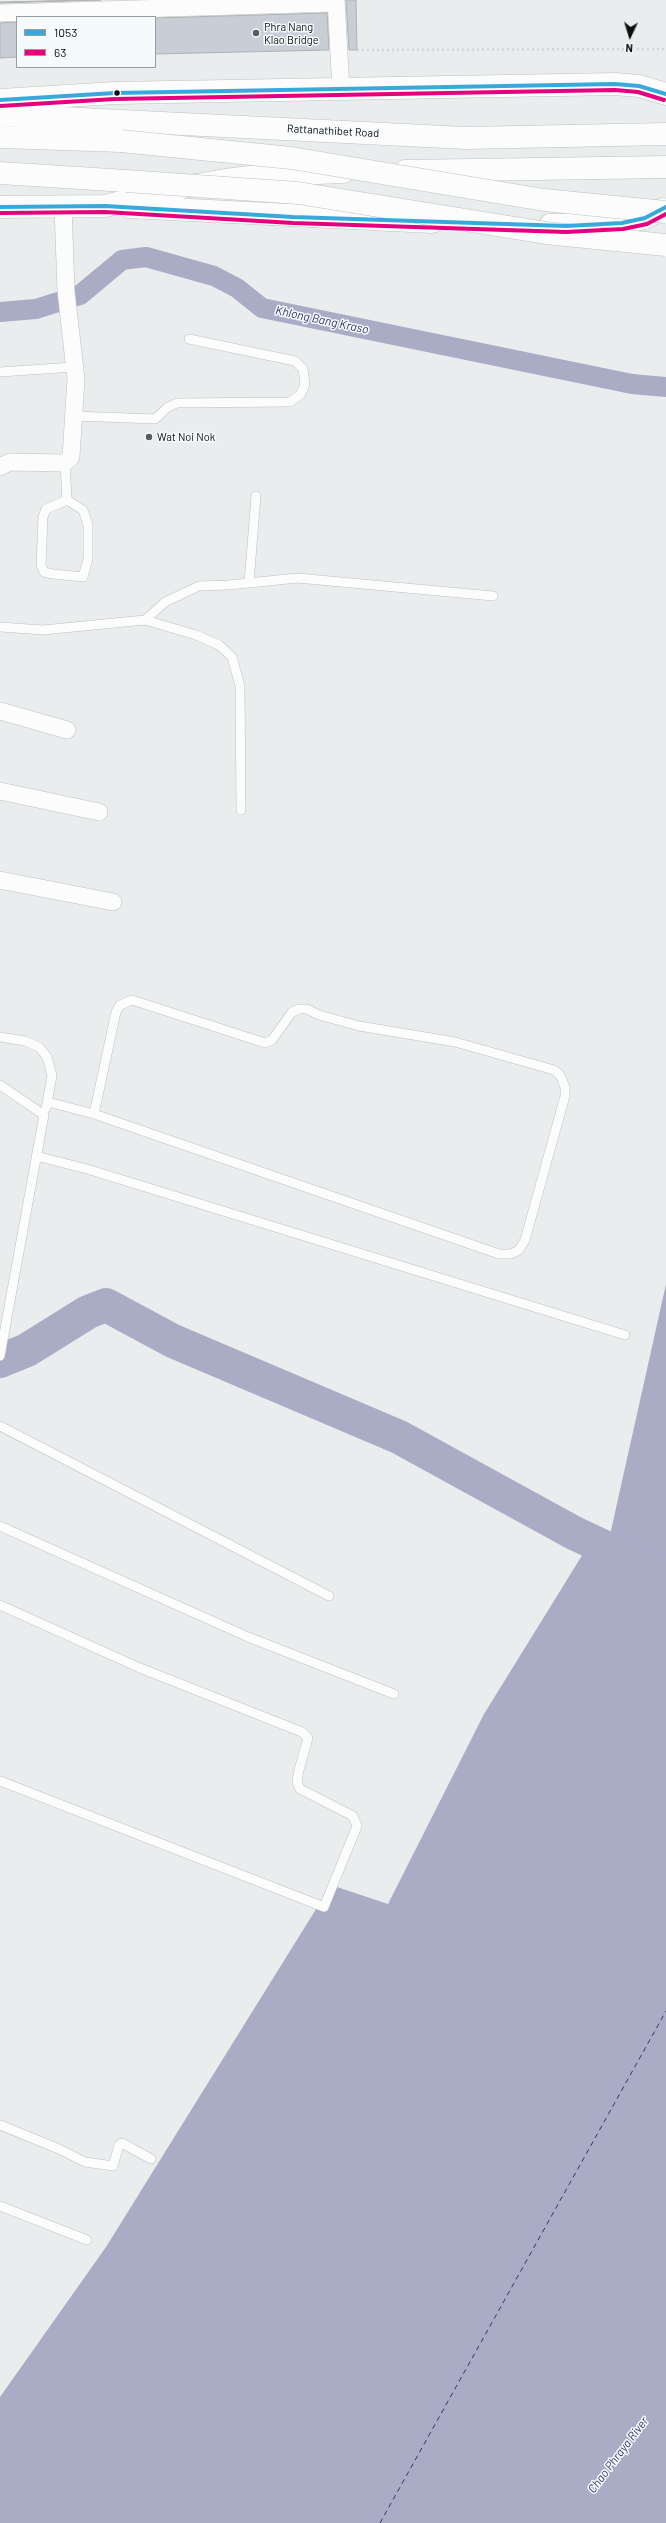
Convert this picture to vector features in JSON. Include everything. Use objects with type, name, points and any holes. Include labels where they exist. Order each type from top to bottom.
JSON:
[{"type":"main road","points":[[0,100],[115,93],[615,84],[639,86],[666,94]]},
{"type":"main road","name":"Rattanathibet Road","points":[[0,115],[466,138],[666,134]]},
{"type":"main road","points":[[0,137],[121,142],[291,158],[544,200],[666,212]]},
{"type":"main road","points":[[105,206],[184,187],[266,175],[666,167]]},
{"type":"main road","points":[[0,173],[298,194],[546,233],[666,245]]},
{"type":"main road","points":[[0,207],[105,206],[293,217],[566,226],[622,223],[645,218],[666,207]]},
{"type":"street","points":[[0,13],[336,2],[341,90]]},
{"type":"street","points":[[0,468],[10,462],[65,462],[71,456],[73,446],[76,379],[66,291],[63,207]]},
{"type":"street","points":[[0,711],[67,730]]},
{"type":"street","points":[[0,791],[99,812]]},
{"type":"street","points":[[0,880],[113,902]]},
{"type":"lane","points":[[74,416],[155,419],[168,407],[177,403],[290,402],[301,394],[305,384],[304,369],[295,361],[189,339]]},
{"type":"lane","points":[[0,372],[74,367]]},
{"type":"lane","points":[[65,462],[67,500]]},
{"type":"lane","points":[[249,583],[256,496]]},
{"type":"lane","points":[[67,500],[83,510],[88,525],[88,559],[83,577],[44,572],[41,565],[43,517],[46,509],[67,500]]},
{"type":"lane","points":[[145,620],[164,602],[198,586],[297,578],[493,596]]},
{"type":"lane","points":[[0,627],[43,630],[145,620],[196,635],[218,645],[232,657],[240,686],[241,810]]},
{"type":"lane","points":[[48,1102],[94,1114],[499,1254],[511,1254],[519,1250],[525,1240],[565,1096],[565,1087],[560,1075],[554,1070],[455,1042],[359,1026],[319,1015],[307,1009],[299,1009],[292,1012],[272,1040],[265,1043],[132,1000],[120,1005],[116,1012],[94,1114]]},
{"type":"lane","points":[[0,1037],[25,1041],[39,1047],[47,1057],[52,1076],[0,1356]]},
{"type":"lane","points":[[0,1085],[44,1115]]},
{"type":"lane","points":[[36,1156],[87,1169],[625,1335]]},
{"type":"lane","points":[[0,1426],[329,1596]]},
{"type":"lane","points":[[0,1526],[248,1637],[394,1694]]},
{"type":"lane","points":[[0,1605],[140,1668],[302,1732],[308,1738],[297,1782],[300,1789],[354,1816],[357,1826],[324,1907],[0,1781]]},
{"type":"lane","points":[[0,2125],[60,2149],[85,2162],[113,2166],[119,2144],[122,2143],[151,2159]]},
{"type":"lane","points":[[0,2206],[88,2240]]},
{"type":"path","points":[[357,50],[666,49]]},
{"type":"water","name":"Chao Phraya River","points":[[666,1284],[666,2523],[0,2523],[0,2397],[106,2247],[331,1885],[388,1904],[484,1714],[599,1528],[610,1535]]},
{"type":"building","points":[[101,0],[0,3],[0,2]]},
{"type":"building","points":[[346,0],[356,0],[357,50],[349,50]]},
{"type":"building","points":[[327,13],[329,50],[156,54],[156,18]]},
{"type":"building","points":[[16,22],[16,57],[0,58],[0,23]]},
{"type":"waterway","name":"Khlong Bang Kraso","points":[[0,312],[36,309],[80,295],[122,260],[146,257],[214,276],[237,288],[262,308],[632,384],[666,387]]},
{"type":"waterway","points":[[0,1361],[27,1350],[88,1312],[106,1305],[173,1341],[399,1437],[574,1533],[666,1576]]},
{"type":"ferry route","points":[[380,2523],[666,2011]]},
{"type":"transit line","name":"1053","points":[[0,100],[115,93],[615,84],[639,86],[666,94]]},
{"type":"transit line","name":"63","points":[[0,106],[115,99],[615,90],[638,92],[664,100]]},
{"type":"transit line","name":"1053","points":[[0,207],[105,206],[293,217],[566,226],[622,223],[645,218],[666,207]]},
{"type":"transit line","name":"63","points":[[0,213],[105,212],[293,223],[566,232],[623,229],[647,224],[666,214]]},
{"type":"place","name":"Phra Nang Klao Bridge","points":[[256,33]]},
{"type":"place","name":"Wat Noi Nok","points":[[149,437]]}]
